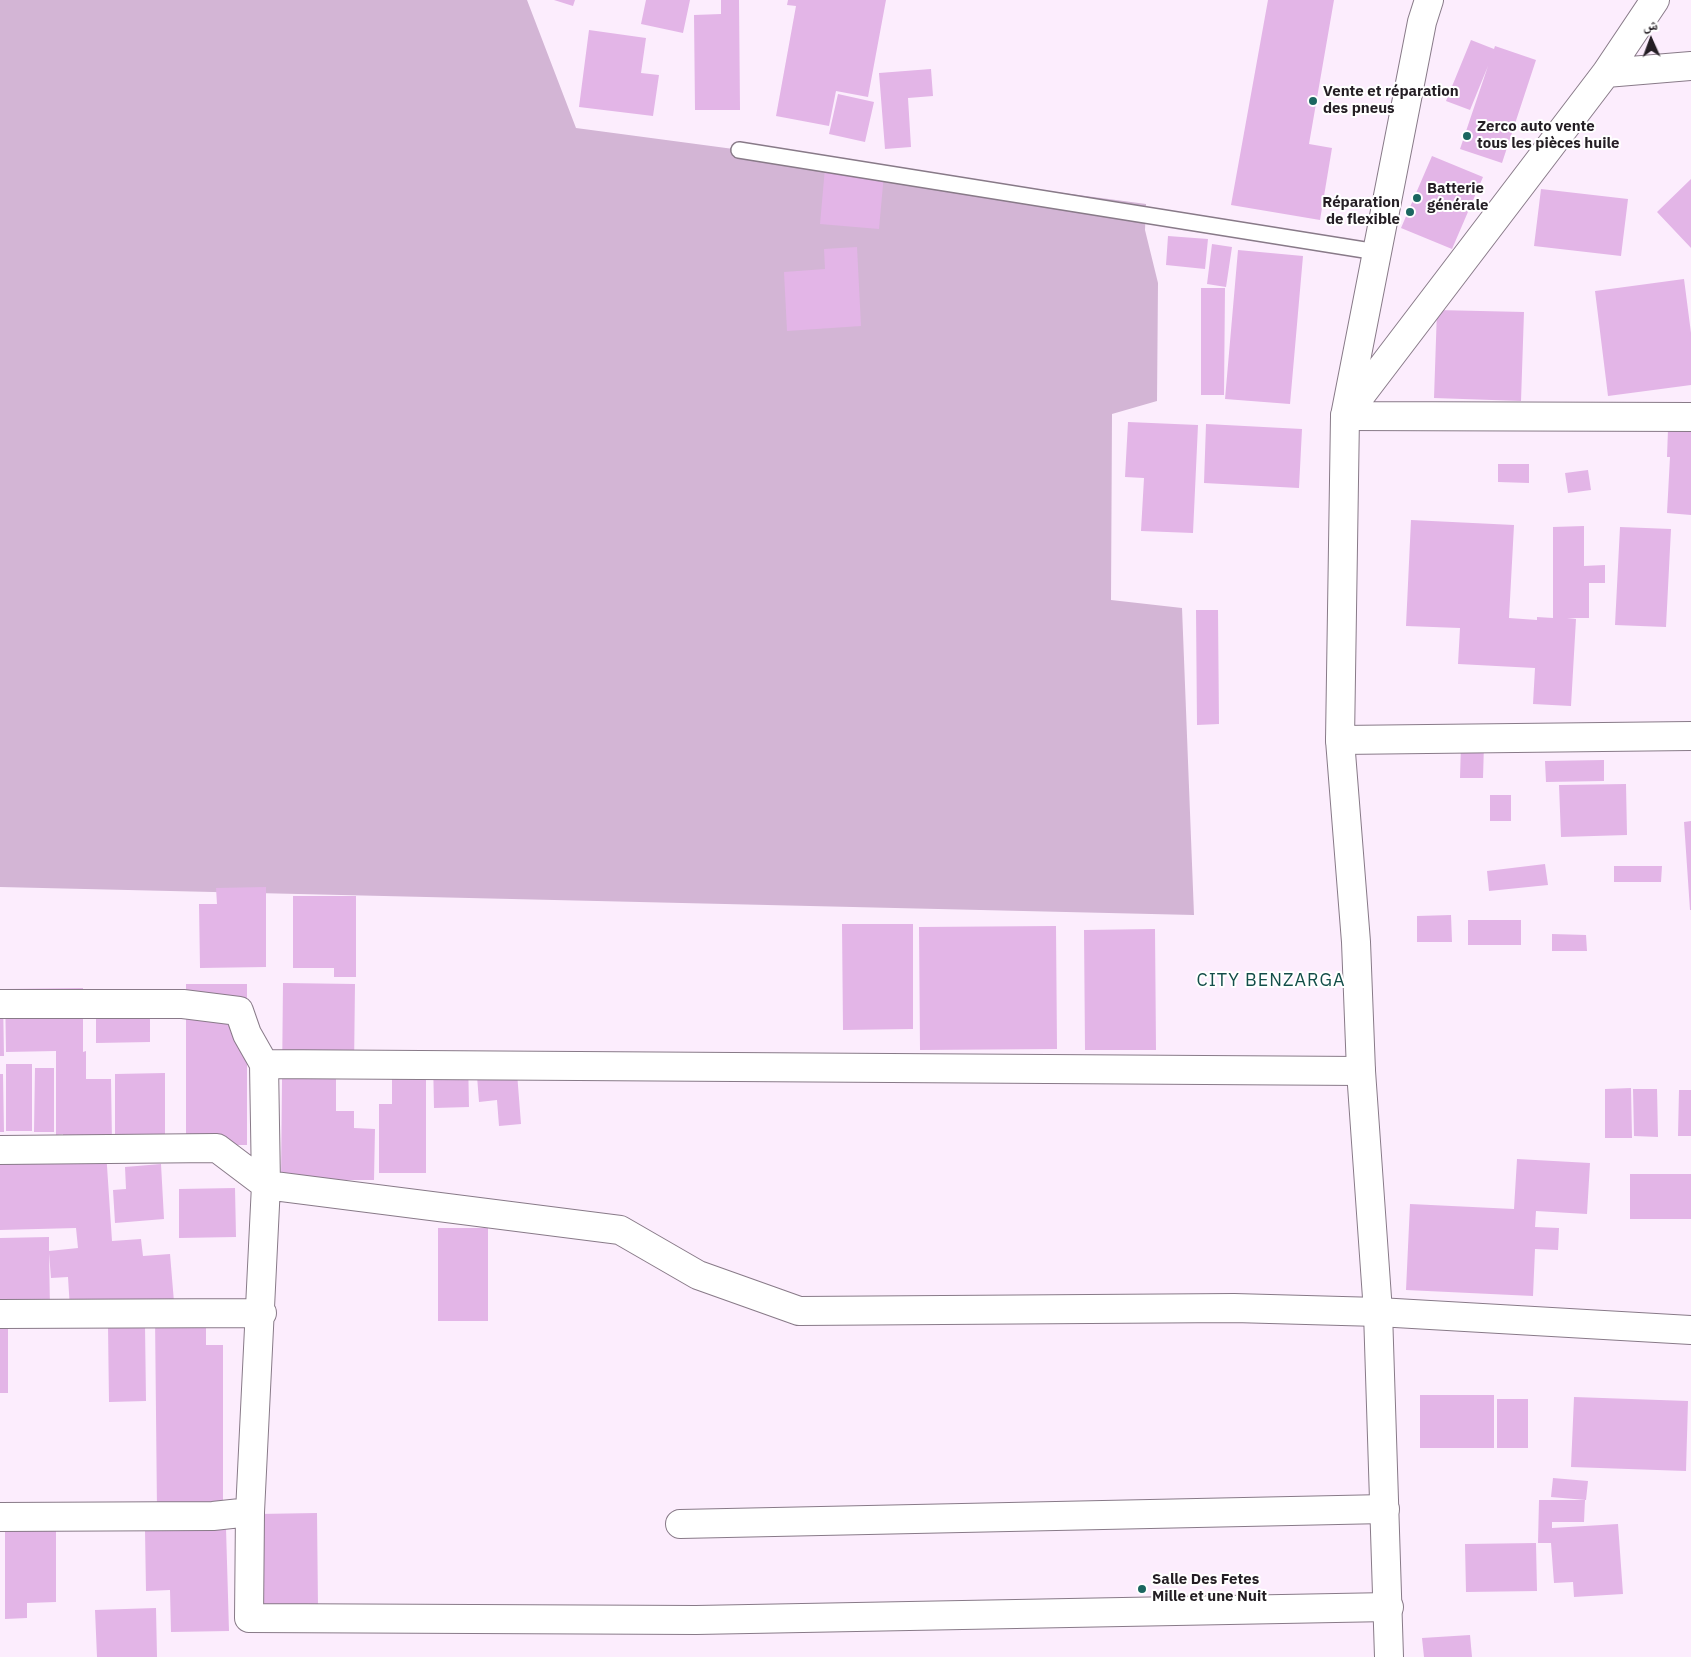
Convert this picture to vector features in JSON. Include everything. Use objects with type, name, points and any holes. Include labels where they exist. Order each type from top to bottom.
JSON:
[{"type":"street","points":[[1389,1657],[1389,1607],[1378,1312],[1361,1071],[1356,942],[1340,740],[1345,416],[1422,22],[1429,0]]},
{"type":"street","points":[[1345,416],[1606,74],[1655,0]]},
{"type":"street","points":[[1606,74],[1691,66]]},
{"type":"street","points":[[1345,416],[1691,417]]},
{"type":"street","points":[[1340,740],[1691,736]]},
{"type":"street","points":[[0,1004],[183,1004],[239,1011],[247,1034],[264,1064],[266,1185],[262,1312],[250,1512],[249,1618],[696,1620],[1389,1607]]},
{"type":"street","points":[[264,1064],[1361,1071]]},
{"type":"street","points":[[0,1150],[217,1148],[266,1185],[620,1230],[698,1275],[799,1311],[1234,1308],[1378,1312],[1691,1330]]},
{"type":"street","points":[[0,1314],[262,1312]]},
{"type":"street","points":[[680,1524],[1385,1509]]},
{"type":"street","points":[[0,1517],[212,1516],[250,1512]]},
{"type":"lane","points":[[739,150],[1377,252]]},
{"type":"shaded area","points":[[0,0],[527,0],[576,128],[1146,204],[1145,230],[1158,283],[1157,401],[1112,414],[1111,600],[1182,608],[1194,915],[0,887]]},
{"type":"building","points":[[554,0],[575,0],[573,6]]},
{"type":"building","points":[[646,0],[690,0],[683,33],[641,24]]},
{"type":"building","points":[[721,0],[739,0],[740,110],[695,110],[694,15],[721,14]]},
{"type":"building","points":[[788,0],[886,0],[868,97],[836,91],[829,126],[776,116],[796,6],[787,5]]},
{"type":"building","points":[[1268,0],[1334,0],[1309,144],[1332,148],[1320,220],[1231,205]]},
{"type":"building","points":[[589,30],[646,38],[641,73],[659,75],[653,116],[579,107]]},
{"type":"building","points":[[1471,40],[1494,49],[1495,46],[1536,60],[1502,163],[1460,149],[1488,66],[1470,110],[1446,101]]},
{"type":"building","points":[[931,69],[933,96],[908,98],[911,147],[885,149],[879,73]]},
{"type":"building","points":[[838,94],[874,102],[865,142],[829,134]]},
{"type":"building","points":[[1432,156],[1483,177],[1452,249],[1401,228]]},
{"type":"building","points":[[825,168],[884,174],[879,229],[820,224]]},
{"type":"building","points":[[1691,179],[1691,248],[1657,212]]},
{"type":"building","points":[[1541,189],[1628,199],[1621,256],[1534,246]]},
{"type":"building","points":[[1168,236],[1208,239],[1205,269],[1166,265]]},
{"type":"building","points":[[1212,244],[1232,247],[1226,287],[1207,284]]},
{"type":"building","points":[[857,247],[861,326],[787,331],[784,272],[825,269],[824,249]]},
{"type":"building","points":[[1238,250],[1303,256],[1290,404],[1225,399]]},
{"type":"building","points":[[1684,279],[1691,333],[1691,385],[1608,396],[1595,291]]},
{"type":"building","points":[[1201,288],[1225,288],[1224,395],[1201,395]]},
{"type":"building","points":[[1437,310],[1524,312],[1521,401],[1434,398]]},
{"type":"building","points":[[1128,422],[1198,425],[1193,533],[1141,531],[1144,478],[1125,477]]},
{"type":"building","points":[[1206,424],[1302,429],[1299,488],[1204,483]]},
{"type":"building","points":[[1668,429],[1691,430],[1691,515],[1667,513],[1670,457],[1667,457]]},
{"type":"building","points":[[1498,464],[1529,464],[1529,483],[1498,482]]},
{"type":"building","points":[[1588,470],[1591,490],[1568,493],[1565,473]]},
{"type":"building","points":[[1411,520],[1514,525],[1509,618],[1537,620],[1537,617],[1553,618],[1553,527],[1584,526],[1584,566],[1605,565],[1605,583],[1589,583],[1589,618],[1567,618],[1576,619],[1571,706],[1533,704],[1535,668],[1458,664],[1460,628],[1406,626]]},
{"type":"building","points":[[1620,527],[1671,529],[1666,627],[1615,625]]},
{"type":"building","points":[[1196,610],[1218,610],[1219,724],[1197,725]]},
{"type":"building","points":[[1461,744],[1484,744],[1483,778],[1460,778]]},
{"type":"building","points":[[1604,760],[1604,781],[1546,782],[1545,761]]},
{"type":"building","points":[[1626,784],[1627,835],[1561,837],[1559,785]]},
{"type":"building","points":[[1490,795],[1511,795],[1511,821],[1490,821]]},
{"type":"building","points":[[1691,821],[1691,910],[1690,910],[1684,822]]},
{"type":"building","points":[[1545,864],[1548,885],[1489,891],[1487,871]]},
{"type":"building","points":[[1614,866],[1662,866],[1661,882],[1614,882]]},
{"type":"building","points":[[266,887],[266,967],[200,968],[199,904],[217,904],[216,888]]},
{"type":"building","points":[[293,896],[356,896],[356,977],[334,977],[334,968],[293,968]]},
{"type":"building","points":[[1451,915],[1452,942],[1417,942],[1417,916]]},
{"type":"building","points":[[1468,920],[1521,920],[1521,945],[1468,945]]},
{"type":"building","points":[[842,924],[913,924],[913,1029],[843,1030]]},
{"type":"building","points":[[1056,926],[1057,1049],[920,1050],[919,927]]},
{"type":"building","points":[[1155,929],[1156,1050],[1085,1050],[1084,930]]},
{"type":"building","points":[[1552,934],[1586,935],[1587,951],[1552,951]]},
{"type":"building","points":[[283,983],[355,984],[354,1068],[336,1068],[336,1111],[354,1111],[354,1128],[375,1129],[374,1180],[281,1180]]},
{"type":"building","points":[[186,984],[247,984],[247,1145],[186,1145]]},
{"type":"building","points":[[83,988],[83,1052],[86,1051],[86,1079],[111,1079],[112,1143],[63,1143],[63,1134],[56,1135],[56,1051],[6,1052],[5,989]]},
{"type":"building","points":[[96,993],[150,993],[150,1042],[96,1043]]},
{"type":"building","points":[[0,1000],[3,1000],[4,1056],[0,1056]]},
{"type":"building","points":[[468,1058],[469,1107],[434,1108],[433,1059]]},
{"type":"building","points":[[516,1060],[521,1124],[499,1126],[497,1100],[479,1102],[476,1063]]},
{"type":"building","points":[[6,1064],[32,1064],[32,1131],[6,1131]]},
{"type":"building","points":[[392,1067],[426,1067],[426,1173],[379,1173],[379,1104],[392,1104]]},
{"type":"building","points":[[35,1068],[54,1068],[54,1132],[34,1132]]},
{"type":"building","points":[[165,1073],[165,1147],[115,1148],[115,1074]]},
{"type":"building","points":[[0,1074],[3,1074],[4,1132],[0,1132]]},
{"type":"building","points":[[1631,1088],[1632,1138],[1605,1138],[1605,1089]]},
{"type":"building","points":[[1633,1089],[1657,1089],[1658,1137],[1634,1136]]},
{"type":"building","points":[[1679,1090],[1691,1090],[1691,1136],[1678,1136]]},
{"type":"building","points":[[106,1151],[112,1241],[141,1239],[143,1256],[170,1254],[174,1302],[70,1309],[68,1277],[51,1278],[49,1253],[50,1308],[0,1301],[0,1238],[49,1237],[49,1251],[78,1248],[76,1228],[0,1230],[0,1159]]},
{"type":"building","points":[[1517,1159],[1590,1163],[1587,1214],[1536,1211],[1535,1227],[1559,1228],[1558,1250],[1535,1249],[1533,1296],[1406,1290],[1410,1204],[1514,1209]]},
{"type":"building","points":[[161,1164],[164,1219],[115,1223],[113,1190],[126,1189],[125,1167]]},
{"type":"building","points":[[1630,1174],[1691,1174],[1691,1219],[1630,1219]]},
{"type":"building","points":[[235,1188],[236,1237],[179,1238],[179,1189]]},
{"type":"building","points":[[438,1228],[488,1228],[488,1321],[438,1321]]},
{"type":"building","points":[[155,1316],[206,1316],[206,1345],[223,1345],[223,1512],[157,1511]]},
{"type":"building","points":[[0,1325],[8,1325],[8,1393],[0,1393]]},
{"type":"building","points":[[145,1325],[146,1401],[109,1402],[108,1326]]},
{"type":"building","points":[[1420,1395],[1494,1395],[1494,1448],[1420,1448]]},
{"type":"building","points":[[1574,1397],[1688,1401],[1686,1471],[1571,1467]]},
{"type":"building","points":[[1497,1399],[1528,1399],[1528,1448],[1497,1448]]},
{"type":"building","points":[[1553,1478],[1588,1481],[1586,1500],[1551,1497]]},
{"type":"building","points":[[1539,1500],[1585,1500],[1584,1522],[1552,1522],[1552,1528],[1618,1524],[1623,1594],[1574,1597],[1573,1582],[1554,1583],[1551,1543],[1538,1543]]},
{"type":"building","points":[[317,1513],[318,1608],[259,1608],[258,1514]]},
{"type":"building","points":[[5,1523],[56,1523],[56,1602],[27,1603],[27,1618],[5,1619]]},
{"type":"building","points":[[226,1528],[229,1631],[171,1632],[170,1590],[146,1591],[145,1530]]},
{"type":"building","points":[[1536,1543],[1537,1591],[1466,1592],[1465,1544]]},
{"type":"building","points":[[156,1608],[157,1657],[97,1657],[95,1610]]},
{"type":"building","points":[[1470,1635],[1472,1657],[1424,1657],[1422,1638]]},
{"type":"place","name":"Vente et réparation des pneus","points":[[1313,101]]},
{"type":"place","name":"Zerco auto vente tous les pièces huile","points":[[1467,136]]},
{"type":"place","name":"Batterie générale","points":[[1417,198]]},
{"type":"place","name":"Réparation de flexible","points":[[1410,212]]},
{"type":"place","name":"Salle Des Fetes Mille et une Nuit","points":[[1142,1589]]},
{"type":"district","name":"CITY BENZARGA","points":[[1271,981]]}]
